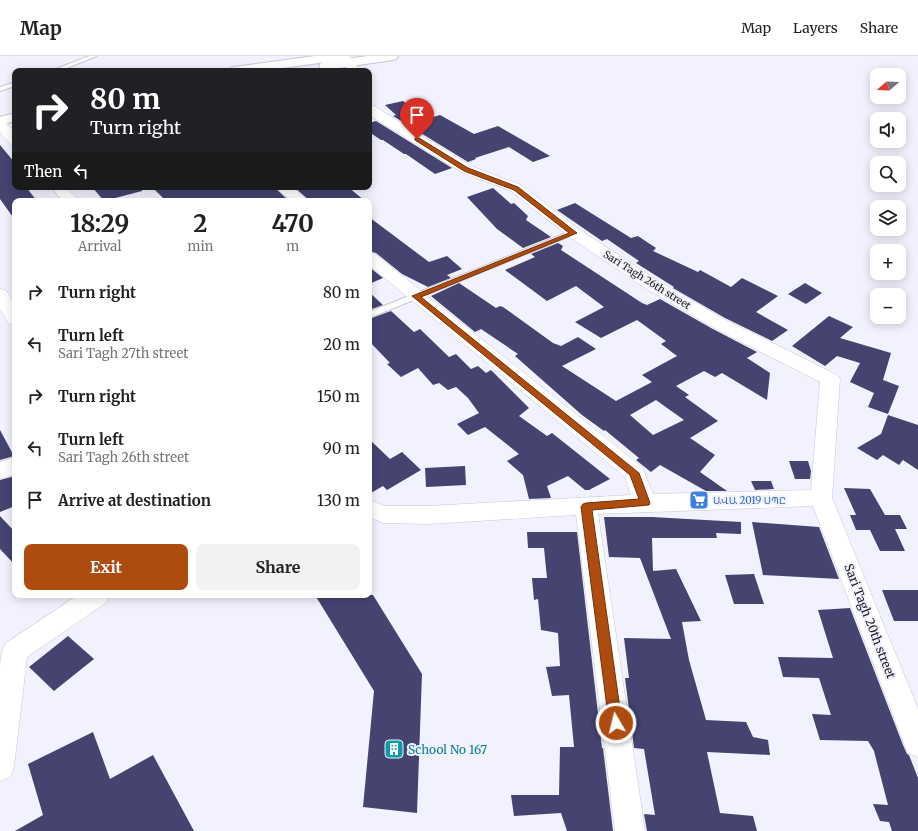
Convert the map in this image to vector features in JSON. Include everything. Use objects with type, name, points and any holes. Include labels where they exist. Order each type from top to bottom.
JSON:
[{"type":"main road","points":[[268,68],[392,56]]},
{"type":"main road","points":[[306,68],[347,61]]},
{"type":"main road","points":[[0,112],[12,109]]},
{"type":"main road","points":[[0,121],[12,118]]},
{"type":"street","name":"Sari Tagh 26th street","points":[[372,111],[466,169],[516,188],[574,233],[651,284],[712,319],[830,379],[822,498]]},
{"type":"street","points":[[0,124],[12,137]]},
{"type":"street","points":[[61,190],[68,198]]},
{"type":"street","points":[[286,190],[296,198]]},
{"type":"street","points":[[372,259],[634,473],[645,503]]},
{"type":"street","points":[[0,294],[12,315]]},
{"type":"street","points":[[0,471],[12,466]]},
{"type":"street","points":[[376,511],[428,516],[645,503],[822,498]]},
{"type":"street","name":"Sari Tagh 20th street","points":[[822,498],[918,744]]},
{"type":"street","points":[[586,507],[630,831]]},
{"type":"street","points":[[0,767],[8,648],[93,598]]},
{"type":"lane","points":[[62,68],[94,56]]},
{"type":"lane","points":[[0,89],[12,85]]},
{"type":"lane","points":[[372,314],[574,233]]},
{"type":"building","points":[[403,101],[418,114],[422,113],[430,118],[440,115],[474,134],[498,126],[550,156],[533,162],[509,147],[475,158],[476,159],[468,162],[393,116],[396,115],[385,105]]},
{"type":"building","points":[[376,121],[452,168],[435,174],[406,154],[372,134],[372,122]]},
{"type":"building","points":[[0,145],[12,159],[12,190],[28,190],[35,198],[12,198],[12,216],[0,199]]},
{"type":"building","points":[[493,188],[511,204],[514,203],[528,216],[526,220],[551,237],[523,248],[497,229],[467,197]]},
{"type":"building","points":[[95,190],[142,190],[115,198],[101,198]]},
{"type":"building","points":[[155,190],[277,190],[286,198],[163,198]]},
{"type":"building","points":[[297,190],[352,190],[361,198],[307,198]]},
{"type":"building","points":[[575,203],[631,238],[638,236],[656,248],[653,251],[698,272],[700,270],[731,287],[742,278],[778,296],[756,312],[788,330],[772,341],[725,318],[673,288],[674,287],[636,263],[639,261],[607,239],[602,241],[557,210]]},
{"type":"building","points":[[372,219],[429,262],[447,256],[462,269],[447,275],[451,278],[428,287],[402,274],[376,253],[372,252]]},
{"type":"building","points":[[558,243],[563,246],[561,250],[642,303],[647,305],[660,299],[757,352],[747,358],[770,373],[767,400],[722,373],[715,377],[704,371],[676,386],[689,395],[685,397],[718,421],[690,438],[715,455],[700,472],[727,491],[706,491],[660,465],[651,472],[636,460],[639,458],[605,430],[604,431],[582,415],[515,356],[518,354],[481,329],[475,332],[431,296],[459,283],[496,308],[500,306],[503,307],[553,343],[561,346],[578,337],[596,349],[562,366],[616,401],[652,382],[642,375],[677,356],[661,344],[666,341],[637,320],[601,338],[575,322],[604,307],[576,286],[547,301],[505,270],[535,257],[531,254]],"holes":[[[656,400],[684,420],[653,435],[630,415]]]},
{"type":"building","points":[[372,269],[383,278],[372,283]]},
{"type":"building","points":[[805,283],[822,293],[806,304],[788,294]]},
{"type":"building","points":[[372,295],[383,305],[372,309]]},
{"type":"building","points":[[391,311],[414,332],[420,329],[449,357],[456,354],[471,369],[478,366],[486,373],[491,370],[529,408],[519,416],[547,436],[552,433],[610,479],[589,490],[585,490],[568,476],[547,486],[551,498],[529,499],[523,475],[507,461],[519,454],[485,427],[468,435],[457,424],[479,413],[468,398],[456,387],[448,390],[439,383],[433,385],[418,368],[401,377],[387,364],[390,363],[372,344],[372,318]]},
{"type":"building","points":[[829,316],[853,327],[840,338],[891,353],[883,380],[899,386],[888,414],[868,407],[874,393],[850,382],[860,363],[837,356],[825,366],[792,346]]},
{"type":"building","points":[[888,415],[918,425],[918,470],[903,460],[899,465],[883,455],[877,460],[857,448],[881,434]]},
{"type":"building","points":[[0,430],[12,452],[12,457],[0,460]]},
{"type":"building","points":[[372,442],[390,459],[402,452],[421,470],[387,490],[383,486],[372,492]]},
{"type":"building","points":[[789,461],[808,461],[811,471],[810,479],[795,479]]},
{"type":"building","points":[[465,466],[466,485],[426,487],[425,468]]},
{"type":"building","points":[[12,477],[12,507],[0,512],[0,480]]},
{"type":"building","points":[[751,481],[771,481],[774,489],[755,490]]},
{"type":"building","points":[[844,488],[870,489],[885,515],[900,515],[907,529],[895,529],[905,551],[880,551],[870,530],[856,530],[850,515],[856,515]]},
{"type":"building","points":[[0,516],[12,529],[12,562],[0,549]]},
{"type":"building","points":[[604,517],[652,517],[741,522],[741,534],[716,533],[717,538],[652,538],[653,571],[676,569],[701,621],[682,622],[689,660],[706,720],[746,722],[753,737],[768,740],[770,755],[707,752],[720,813],[753,816],[757,831],[647,831],[644,814],[655,815],[644,749],[634,748],[625,678],[629,678],[624,638],[671,639],[640,558],[609,557]]},
{"type":"building","points":[[752,522],[819,527],[839,579],[763,575]]},
{"type":"building","points":[[527,532],[577,532],[613,831],[567,831],[561,813],[514,816],[511,795],[559,795],[560,747],[574,747],[569,695],[552,696],[546,667],[560,666],[558,633],[541,630],[538,599],[534,600],[532,578],[547,578],[544,548],[528,548]]},
{"type":"building","points":[[754,574],[764,604],[734,604],[725,575]]},
{"type":"building","points":[[882,590],[918,590],[918,621],[894,621]]},
{"type":"building","name":"School No 167","points":[[373,595],[422,674],[417,813],[363,807],[374,691],[317,598],[372,598]]},
{"type":"building","points":[[850,608],[903,745],[907,754],[909,755],[918,778],[918,831],[892,831],[889,822],[880,821],[873,804],[888,805],[874,751],[868,741],[820,740],[812,714],[831,715],[819,678],[783,677],[778,657],[833,658],[818,610]]},
{"type":"building","points":[[68,636],[94,659],[54,691],[29,667]]},
{"type":"building","points":[[93,732],[110,779],[153,755],[194,831],[15,831],[43,815],[28,764]]},
{"type":"place","name":"ԱՎԱ 2019 ՍՊԸ","points":[[699,500]]},
{"type":"place","name":"School No 167","points":[[394,749]]},
{"type":"route","points":[[417,139],[466,169],[516,188],[574,233],[416,296],[634,473],[645,503],[586,507],[616,723]]}]
